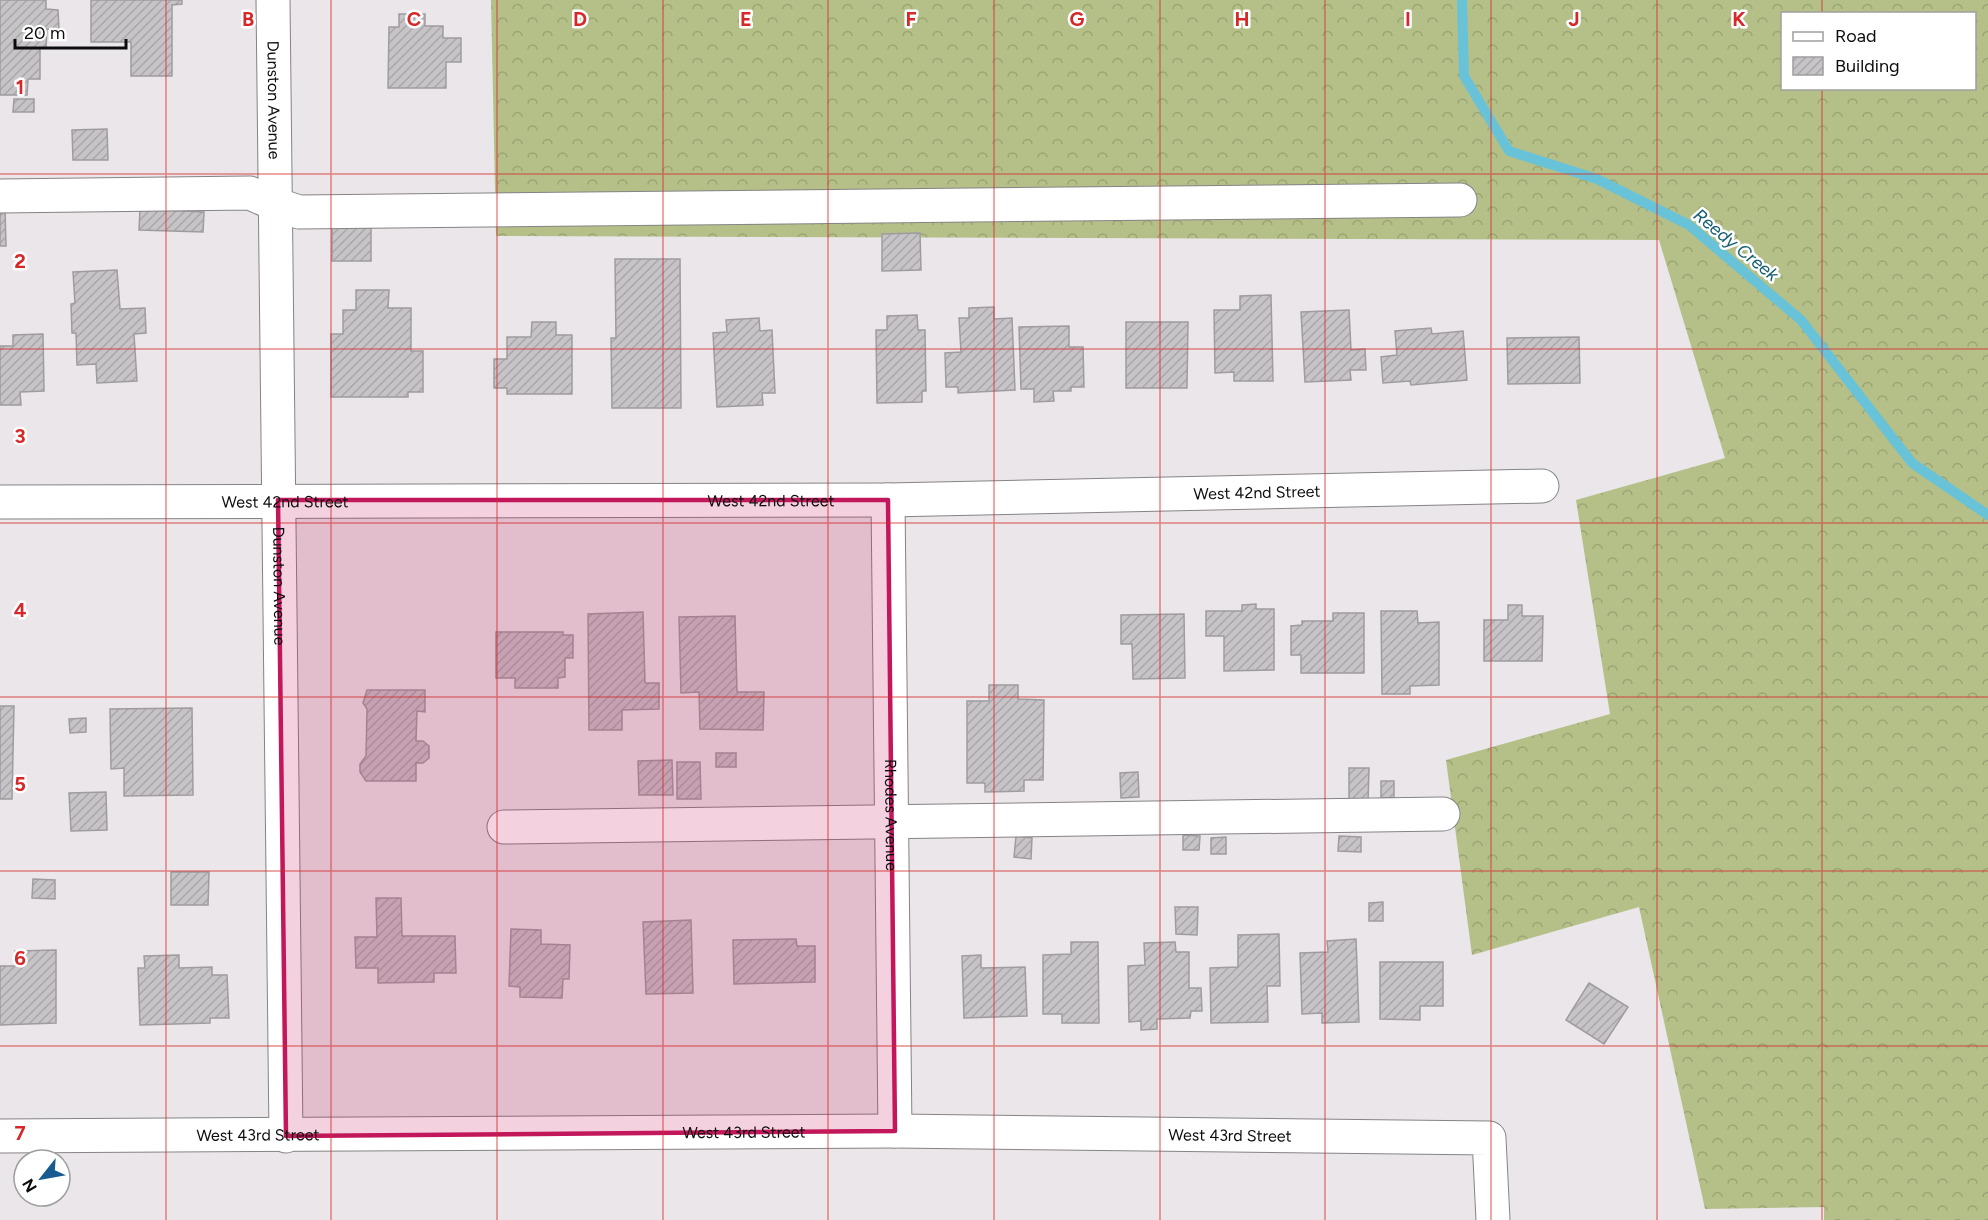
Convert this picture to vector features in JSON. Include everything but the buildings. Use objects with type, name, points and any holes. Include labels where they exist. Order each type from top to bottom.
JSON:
[{"type":"street","name":"Dunston Avenue","points":[[273,0],[286,1136]]},
{"type":"street","points":[[0,196],[250,193],[300,212],[1460,200]]},
{"type":"street","name":"West 42nd Street","points":[[0,502],[888,500],[1542,486]]},
{"type":"street","name":"Rhodes Avenue","points":[[888,500],[895,1131]]},
{"type":"street","points":[[504,827],[1443,814]]},
{"type":"street","name":"West 43rd Street","points":[[0,1136],[895,1131],[1489,1138],[1493,1220]]},
{"type":"highlighted area","points":[[278,500],[888,500],[895,1131],[286,1136]]},
{"type":"green space","points":[[491,0],[1988,0],[1988,1220],[1824,1220],[1824,1207],[1705,1209],[1639,907],[1472,955],[1446,760],[1610,714],[1576,500],[1725,458],[1659,240],[496,236]]},
{"type":"waterway","name":"Reedy Creek","points":[[1462,0],[1464,76],[1509,151],[1597,179],[1689,225],[1801,320],[1912,463],[1988,515]]}]
